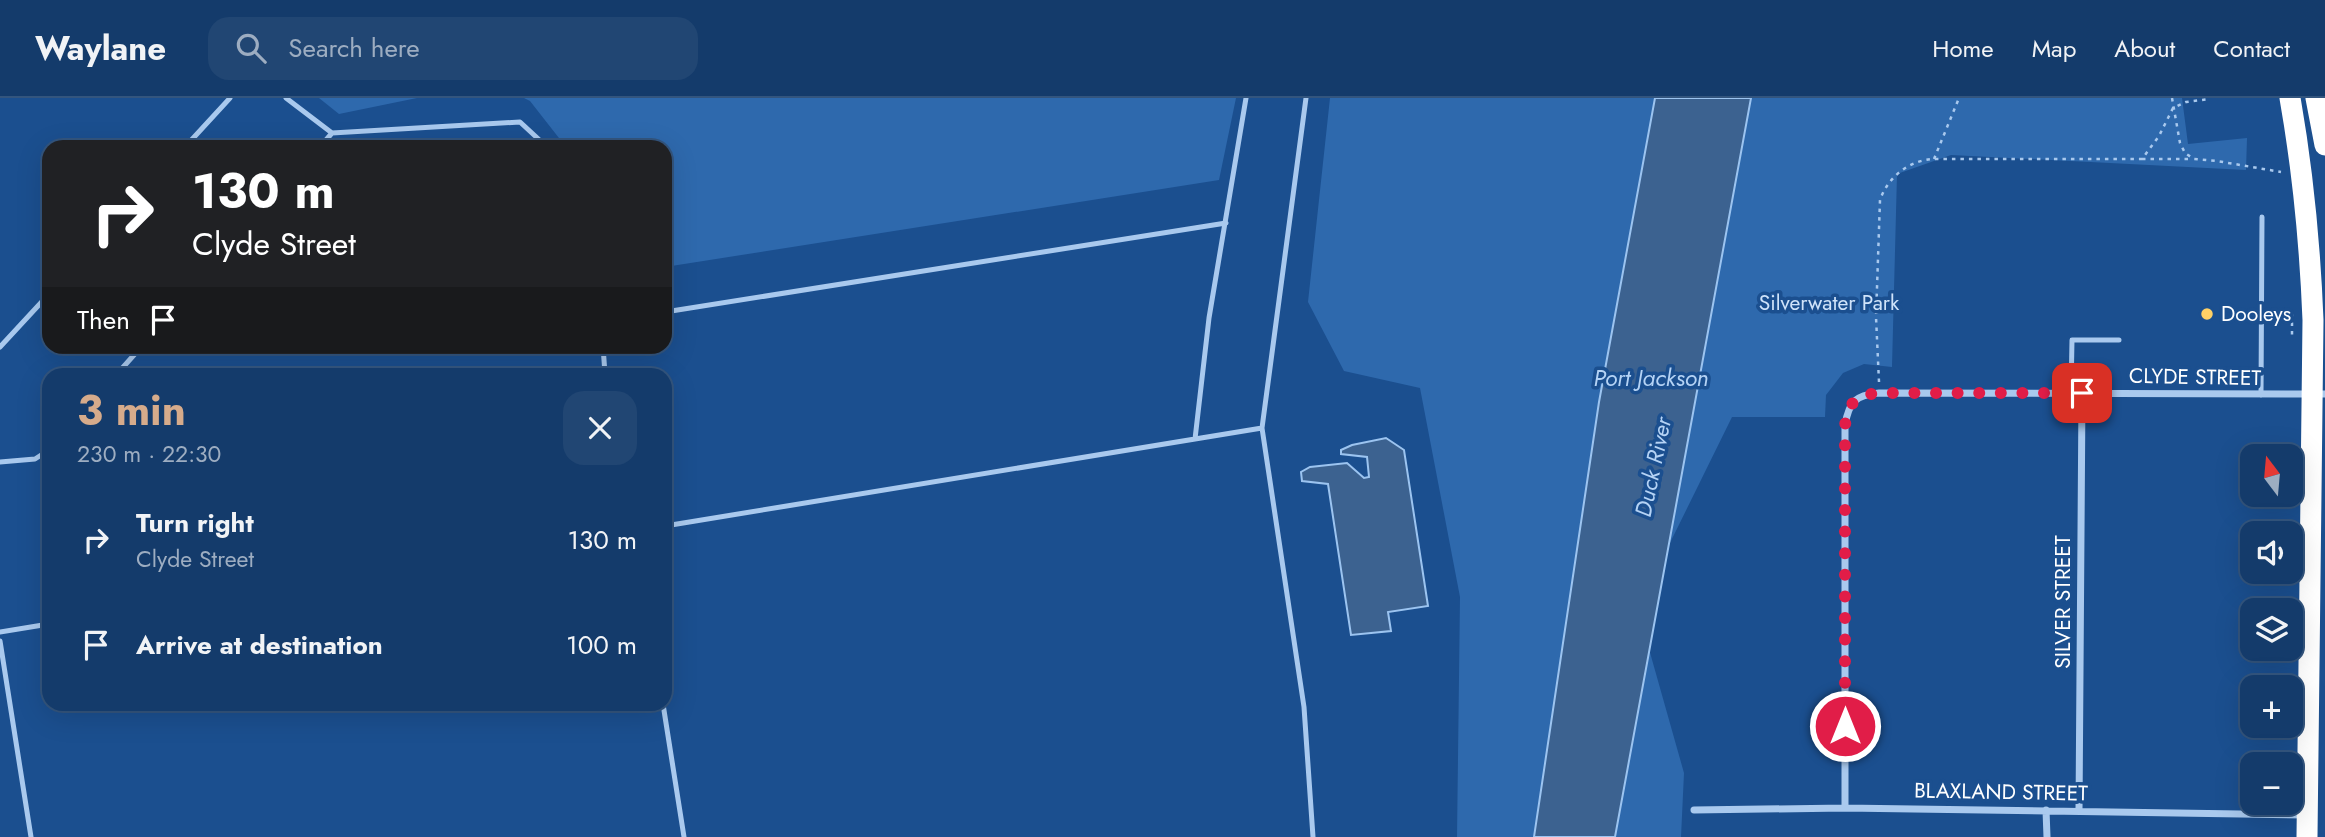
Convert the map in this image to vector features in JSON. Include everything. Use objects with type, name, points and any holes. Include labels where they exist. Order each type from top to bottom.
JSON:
[{"type":"highway","points":[[2290,98],[2309,236],[2319,394],[2307,837]]},
{"type":"highway","points":[[2316,98],[2325,145]]},
{"type":"street","name":"CLYDE STREET","points":[[1845,808],[1845,425],[1848,409],[1856,400],[1864,394],[1879,393],[2319,394]]},
{"type":"street","name":"SILVER STREET","points":[[2079,811],[2082,393]]},
{"type":"street","name":"BLAXLAND STREET","points":[[1694,810],[1845,808],[2307,815]]},
{"type":"street","points":[[2046,810],[2047,837]]},
{"type":"lane","points":[[191,140],[230,98]]},
{"type":"lane","points":[[286,98],[332,133],[520,122],[539,140]]},
{"type":"lane","points":[[1195,439],[1209,318],[1245,98]]},
{"type":"lane","points":[[1306,98],[1262,428],[1304,707],[1313,837]]},
{"type":"lane","points":[[326,140],[332,133]]},
{"type":"lane","points":[[2261,395],[2262,218]]},
{"type":"lane","points":[[672,311],[1226,223]]},
{"type":"lane","points":[[0,347],[42,302]]},
{"type":"lane","points":[[2071,393],[2073,340],[2119,340]]},
{"type":"lane","points":[[122,368],[135,354]]},
{"type":"lane","points":[[672,525],[1262,428]]},
{"type":"lane","points":[[0,461],[35,459],[42,454]]},
{"type":"lane","points":[[0,632],[42,625]]},
{"type":"lane","points":[[0,641],[31,837]]},
{"type":"lane","points":[[664,711],[684,837]]},
{"type":"path","points":[[1934,159],[1959,98]]},
{"type":"path","points":[[2172,98],[2180,143],[2185,153],[2194,159]]},
{"type":"path","points":[[2142,159],[2159,136],[2174,108],[2186,102],[2210,99]]},
{"type":"path","points":[[1879,393],[1876,317],[1880,200],[1884,186],[1902,170],[1921,160],[1934,159],[2194,159],[2269,168],[2287,174]]},
{"type":"green space","points":[[319,98],[417,98],[339,114]]},
{"type":"green space","points":[[524,98],[1236,98],[1219,180],[672,266],[672,140],[561,140],[530,101]]},
{"type":"green space","points":[[1330,98],[1655,98],[1599,402],[1534,837],[1457,837],[1460,597],[1420,388],[1344,371],[1308,302]]},
{"type":"green space","name":"Silverwater Park","points":[[1751,98],[2182,98],[2188,144],[2247,138],[2246,170],[1951,155],[1897,174],[1892,367],[1864,364],[1843,373],[1826,395],[1825,417],[1732,417],[1668,547]]},
{"type":"green space","points":[[1649,649],[1684,773],[1681,837],[1615,837]]},
{"type":"water","name":"Port Jackson","points":[[1655,98],[1751,98],[1615,837],[1534,837],[1599,402]]},
{"type":"water","points":[[1386,438],[1404,450],[1428,606],[1388,612],[1391,631],[1351,635],[1328,484],[1302,481],[1301,472],[1310,467],[1347,463],[1364,478],[1369,477],[1367,457],[1341,454],[1341,450]]},
{"type":"place","name":"Dooleys","points":[[2207,314]]},
{"type":"route","points":[[1845,726],[1845,425],[1848,409],[1864,394],[2082,393]]},
{"type":"water label","name":"Duck River","points":[[1653,467]]}]
